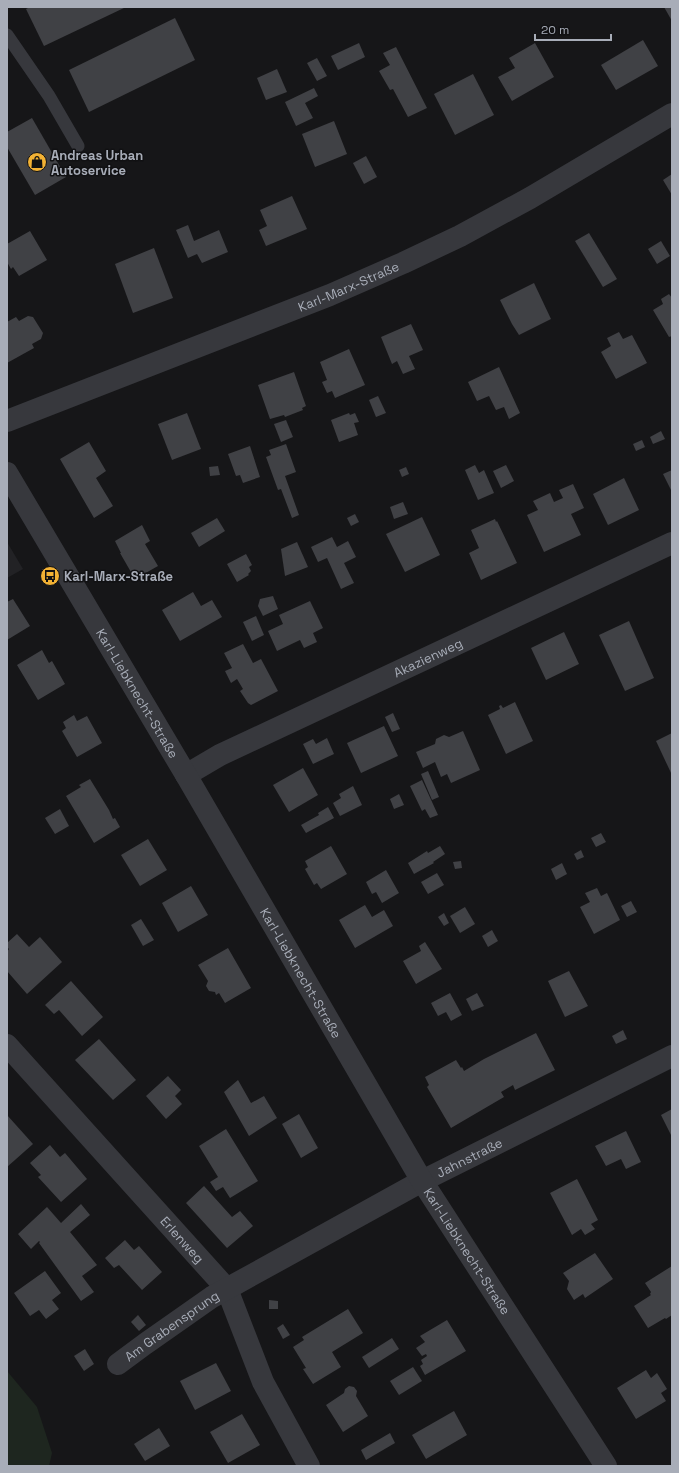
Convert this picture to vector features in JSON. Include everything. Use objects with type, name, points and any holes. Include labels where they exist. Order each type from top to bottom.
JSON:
[{"type":"street","name":"Karl-Marx-Straße","points":[[7,421],[330,295],[398,265],[460,236],[530,198],[672,114]]},
{"type":"street","name":"Karl-Liebknecht-Straße","points":[[7,473],[186,775],[422,1181],[606,1466]]},
{"type":"street","name":"Akazienweg","points":[[186,775],[220,756],[672,544]]},
{"type":"street","name":"Erlenweg","points":[[7,1045],[227,1290],[263,1382],[309,1466]]},
{"type":"street","name":"Jahnstraße","points":[[227,1290],[422,1181],[672,1056]]},
{"type":"street","name":"Am Grabensprung","points":[[118,1364],[212,1297],[227,1290]]},
{"type":"lane","points":[[7,35],[49,96],[78,146]]},
{"type":"shaded area","points":[[7,542],[23,569],[7,578]]},
{"type":"shaded area","points":[[7,1371],[37,1407],[52,1453],[49,1466],[7,1466]]},
{"type":"building","points":[[30,7],[126,7],[44,46],[26,9]]},
{"type":"building","points":[[664,7],[672,7],[672,21]]},
{"type":"building","points":[[175,18],[195,60],[89,112],[69,70]]},
{"type":"building","points":[[643,40],[658,66],[616,90],[601,65]]},
{"type":"building","points":[[359,43],[365,57],[338,70],[331,56]]},
{"type":"building","points":[[535,43],[554,77],[512,101],[498,77],[515,68],[509,58]]},
{"type":"building","points":[[396,47],[427,108],[408,117],[393,89],[390,90],[379,71],[390,65],[383,53]]},
{"type":"building","points":[[317,58],[327,76],[317,81],[307,63]]},
{"type":"building","points":[[277,69],[287,92],[266,100],[257,78]]},
{"type":"building","points":[[473,74],[494,115],[455,135],[434,94]]},
{"type":"building","points":[[314,88],[318,96],[305,103],[313,118],[296,126],[285,102]]},
{"type":"building","name":"Andreas Urban Autoservice","points":[[32,118],[66,177],[35,195],[7,147],[7,132]]},
{"type":"building","points":[[334,121],[347,154],[315,167],[302,134]]},
{"type":"building","points":[[366,156],[377,177],[364,184],[353,163]]},
{"type":"building","points":[[672,174],[672,195],[663,180]]},
{"type":"building","points":[[292,196],[307,229],[266,246],[259,230],[267,226],[260,210]]},
{"type":"building","points":[[188,225],[194,241],[219,230],[228,252],[202,263],[197,254],[188,258],[176,230]]},
{"type":"building","points":[[30,231],[47,260],[19,276],[13,267],[11,269],[7,262],[7,244]]},
{"type":"building","points":[[589,233],[617,279],[603,287],[575,241]]},
{"type":"building","points":[[661,241],[670,256],[657,264],[648,249]]},
{"type":"building","points":[[154,248],[173,298],[133,313],[115,264]]},
{"type":"building","points":[[534,283],[551,319],[519,335],[500,300]]},
{"type":"building","points":[[669,294],[672,298],[672,336],[669,337],[653,310],[663,304],[661,299]]},
{"type":"building","points":[[28,316],[33,317],[43,333],[41,339],[32,344],[34,348],[7,363],[7,322],[16,317],[19,321]]},
{"type":"building","points":[[411,324],[423,350],[409,356],[415,369],[403,374],[397,361],[392,364],[381,337]]},
{"type":"building","points":[[619,332],[623,339],[632,335],[647,363],[616,379],[601,352],[611,346],[607,338]]},
{"type":"building","points":[[349,349],[365,385],[335,398],[332,391],[327,393],[322,382],[327,380],[320,362]]},
{"type":"building","points":[[499,367],[520,413],[509,419],[504,407],[496,410],[489,396],[477,401],[468,382]]},
{"type":"building","points":[[294,372],[306,406],[302,408],[303,410],[285,417],[284,415],[270,419],[258,385]]},
{"type":"building","points":[[378,396],[386,413],[376,417],[369,400]]},
{"type":"building","points":[[187,413],[201,449],[172,460],[158,424]]},
{"type":"building","points":[[349,413],[350,415],[355,413],[359,422],[354,423],[358,435],[339,442],[331,420]]},
{"type":"building","points":[[286,420],[293,437],[281,442],[274,424]]},
{"type":"building","points":[[661,431],[665,439],[653,444],[650,437]]},
{"type":"building","points":[[642,440],[645,447],[636,451],[633,444]]},
{"type":"building","points":[[89,442],[106,471],[96,478],[113,506],[94,518],[60,459]]},
{"type":"building","points":[[286,444],[296,472],[285,476],[299,515],[292,518],[281,489],[278,490],[266,457],[271,455],[269,450]]},
{"type":"building","points":[[250,446],[260,477],[243,483],[240,475],[236,476],[228,454]]},
{"type":"building","points":[[475,465],[479,473],[484,470],[494,493],[478,500],[465,470]]},
{"type":"building","points":[[506,465],[514,481],[501,488],[493,471]]},
{"type":"building","points":[[218,466],[220,475],[210,476],[209,467]]},
{"type":"building","points":[[406,467],[409,474],[402,477],[399,470]]},
{"type":"building","points":[[672,470],[672,492],[663,474]]},
{"type":"building","points":[[624,478],[639,510],[608,525],[593,494]]},
{"type":"building","points":[[573,484],[584,508],[571,514],[581,535],[544,552],[527,515],[538,510],[533,501],[550,493],[554,502],[563,498],[559,490]]},
{"type":"building","points":[[403,502],[408,514],[394,519],[390,507]]},
{"type":"building","points":[[355,514],[359,522],[351,526],[347,518]]},
{"type":"building","points":[[422,517],[440,555],[405,572],[386,534]]},
{"type":"building","points":[[217,518],[225,531],[199,547],[191,533]]},
{"type":"building","points":[[495,519],[517,563],[481,580],[469,553],[479,548],[471,530]]},
{"type":"building","points":[[142,525],[150,541],[145,544],[158,566],[135,579],[115,541]]},
{"type":"building","points":[[332,537],[337,547],[348,541],[356,557],[344,563],[354,583],[341,589],[327,558],[318,562],[311,547]]},
{"type":"building","points":[[297,542],[308,567],[285,576],[281,549]]},
{"type":"building","points":[[246,554],[252,565],[249,567],[251,571],[248,574],[249,575],[237,582],[227,564]]},
{"type":"building","points":[[193,592],[201,606],[212,600],[222,617],[180,641],[162,610]]},
{"type":"building","points":[[273,596],[278,609],[263,616],[258,606],[260,599]]},
{"type":"building","points":[[13,599],[30,626],[7,640],[7,602]]},
{"type":"building","points":[[310,601],[323,628],[313,633],[317,642],[304,648],[300,640],[277,651],[268,631],[283,624],[279,615]]},
{"type":"building","points":[[256,616],[264,635],[252,641],[243,622]]},
{"type":"building","points":[[629,621],[654,678],[625,691],[599,635]]},
{"type":"building","points":[[564,632],[579,664],[546,680],[531,648]]},
{"type":"building","points":[[243,644],[253,663],[261,659],[278,691],[251,705],[240,691],[243,689],[237,679],[231,683],[225,671],[232,668],[224,653]]},
{"type":"building","points":[[42,650],[49,663],[52,661],[65,684],[38,700],[17,665]]},
{"type":"building","points":[[515,702],[533,741],[506,754],[488,715],[500,709],[499,706],[501,705],[503,708]]},
{"type":"building","points":[[393,713],[400,729],[392,732],[385,717]]},
{"type":"building","points":[[74,715],[77,721],[87,716],[102,743],[77,757],[62,731],[66,728],[63,722]]},
{"type":"building","points":[[384,726],[398,756],[361,773],[347,743]]},
{"type":"building","points":[[463,731],[480,770],[451,783],[447,774],[441,777],[435,762],[423,768],[416,752],[435,744],[436,739],[444,735],[449,737]]},
{"type":"building","points":[[672,733],[672,775],[656,741]]},
{"type":"building","points":[[327,738],[334,754],[313,764],[303,744],[313,739],[316,744]]},
{"type":"building","points":[[303,768],[318,795],[289,812],[273,785]]},
{"type":"building","points":[[428,771],[439,797],[432,800],[421,774]]},
{"type":"building","points":[[90,779],[113,819],[115,818],[120,827],[94,843],[66,796],[81,787],[79,785]]},
{"type":"building","points":[[422,780],[438,815],[430,818],[425,809],[422,811],[410,786]]},
{"type":"building","points":[[353,786],[362,805],[340,816],[333,803],[341,798],[339,794]]},
{"type":"building","points":[[399,794],[404,805],[394,809],[390,799]]},
{"type":"building","points":[[328,807],[334,818],[306,833],[301,825],[319,815],[318,813]]},
{"type":"building","points":[[60,809],[69,826],[55,834],[45,818]]},
{"type":"building","points":[[601,833],[606,842],[596,847],[591,838]]},
{"type":"building","points":[[148,839],[167,870],[140,886],[121,855]]},
{"type":"building","points":[[331,846],[347,874],[321,889],[317,883],[314,885],[305,869],[308,867],[305,861]]},
{"type":"building","points":[[440,846],[445,854],[433,862],[434,863],[414,874],[408,863],[427,851],[428,853]]},
{"type":"building","points":[[581,850],[584,857],[577,860],[574,854]]},
{"type":"building","points":[[461,861],[462,868],[455,869],[453,862]]},
{"type":"building","points":[[562,863],[567,874],[556,880],[551,869]]},
{"type":"building","points":[[386,870],[399,893],[382,903],[376,892],[372,894],[366,882]]},
{"type":"building","points":[[437,873],[444,885],[428,894],[421,882]]},
{"type":"building","points":[[191,886],[208,915],[178,932],[162,903]]},
{"type":"building","points":[[597,888],[601,896],[607,893],[620,920],[594,934],[580,907],[590,902],[585,893]]},
{"type":"building","points":[[631,901],[637,912],[627,917],[621,906]]},
{"type":"building","points":[[365,905],[372,917],[384,910],[393,926],[355,948],[339,920]]},
{"type":"building","points":[[465,907],[475,924],[460,933],[450,916]]},
{"type":"building","points":[[444,913],[449,923],[444,926],[438,917]]},
{"type":"building","points":[[141,919],[154,940],[143,946],[131,925]]},
{"type":"building","points":[[492,930],[498,941],[488,947],[482,936]]},
{"type":"building","points":[[17,934],[29,947],[40,937],[62,962],[27,994],[7,971],[7,952],[9,949],[7,947],[7,943]]},
{"type":"building","points":[[425,942],[442,969],[416,984],[403,961],[421,951],[419,946]]},
{"type":"building","points":[[228,948],[251,988],[225,1003],[219,993],[216,995],[215,992],[209,991],[206,986],[208,981],[198,965]]},
{"type":"building","points":[[569,971],[588,1006],[565,1017],[548,981]]},
{"type":"building","points":[[71,981],[103,1017],[82,1036],[59,1010],[54,1014],[45,1005]]},
{"type":"building","points":[[450,993],[462,1015],[451,1021],[446,1012],[438,1016],[431,1003]]},
{"type":"building","points":[[477,993],[484,1006],[472,1011],[466,999]]},
{"type":"building","points":[[623,1030],[627,1039],[616,1044],[612,1036]]},
{"type":"building","points":[[536,1033],[555,1070],[515,1090],[513,1085],[501,1092],[504,1097],[451,1128],[427,1087],[429,1085],[425,1077],[456,1060],[464,1071],[484,1059]]},
{"type":"building","points":[[99,1039],[136,1080],[113,1100],[75,1060]]},
{"type":"building","points":[[168,1076],[181,1090],[175,1096],[182,1104],[166,1119],[146,1096]]},
{"type":"building","points":[[238,1080],[251,1103],[264,1096],[277,1118],[249,1136],[224,1092]]},
{"type":"building","points":[[672,1109],[672,1137],[661,1115]]},
{"type":"building","points":[[299,1114],[318,1148],[301,1158],[282,1124]]},
{"type":"building","points":[[7,1115],[33,1144],[7,1167]]},
{"type":"building","points":[[226,1129],[258,1181],[230,1198],[223,1187],[216,1191],[210,1182],[218,1177],[199,1146]]},
{"type":"building","points":[[626,1131],[641,1162],[626,1169],[621,1159],[606,1166],[595,1146]]},
{"type":"building","points":[[50,1145],[60,1157],[65,1153],[87,1179],[61,1202],[38,1177],[41,1175],[30,1163]]},
{"type":"building","points":[[577,1179],[598,1220],[591,1224],[595,1229],[585,1235],[581,1229],[572,1235],[550,1193]]},
{"type":"building","points":[[204,1186],[232,1217],[240,1211],[253,1226],[227,1248],[186,1203]]},
{"type":"building","points":[[81,1204],[90,1215],[70,1232],[97,1265],[82,1276],[94,1292],[81,1301],[39,1243],[40,1242],[39,1241],[31,1249],[18,1234],[47,1207],[61,1223]]},
{"type":"building","points":[[125,1240],[134,1250],[139,1246],[162,1272],[142,1290],[119,1265],[114,1268],[105,1258]]},
{"type":"building","points":[[595,1253],[613,1279],[585,1298],[583,1294],[574,1300],[567,1289],[569,1281],[563,1273]]},
{"type":"building","points":[[672,1266],[672,1315],[648,1328],[634,1306],[651,1295],[651,1292],[645,1283]]},
{"type":"building","points":[[45,1271],[61,1293],[52,1300],[59,1309],[46,1319],[39,1310],[30,1316],[14,1293]]},
{"type":"building","points":[[269,1300],[278,1301],[278,1309],[269,1309]]},
{"type":"building","points":[[348,1309],[363,1333],[332,1352],[341,1367],[313,1384],[303,1369],[306,1368],[293,1347],[304,1340],[302,1337]]},
{"type":"building","points":[[138,1315],[146,1325],[139,1331],[131,1322]]},
{"type":"building","points":[[447,1320],[466,1351],[425,1375],[420,1366],[423,1364],[421,1360],[427,1356],[426,1354],[422,1356],[416,1348],[425,1342],[420,1336]]},
{"type":"building","points":[[283,1324],[290,1335],[283,1339],[277,1328]]},
{"type":"building","points":[[392,1338],[399,1349],[369,1368],[362,1357]]},
{"type":"building","points":[[85,1349],[94,1364],[84,1371],[74,1356]]},
{"type":"building","points":[[216,1363],[231,1391],[195,1410],[180,1381]]},
{"type":"building","points":[[413,1367],[422,1381],[399,1395],[390,1381]]},
{"type":"building","points":[[646,1370],[651,1378],[657,1373],[667,1389],[661,1393],[666,1401],[636,1419],[617,1388]]},
{"type":"building","points":[[349,1386],[354,1387],[357,1391],[356,1396],[368,1416],[343,1432],[326,1405],[344,1393],[345,1389]]},
{"type":"building","points":[[454,1411],[467,1435],[426,1459],[412,1435]]},
{"type":"building","points":[[242,1414],[260,1445],[228,1463],[210,1432]]},
{"type":"building","points":[[159,1428],[170,1446],[145,1461],[134,1444]]},
{"type":"building","points":[[390,1433],[395,1443],[366,1460],[361,1450]]},
{"type":"place","name":"Andreas Urban Autoservice","points":[[37,162]]},
{"type":"place","name":"Karl-Marx-Straße","points":[[50,576]]}]
